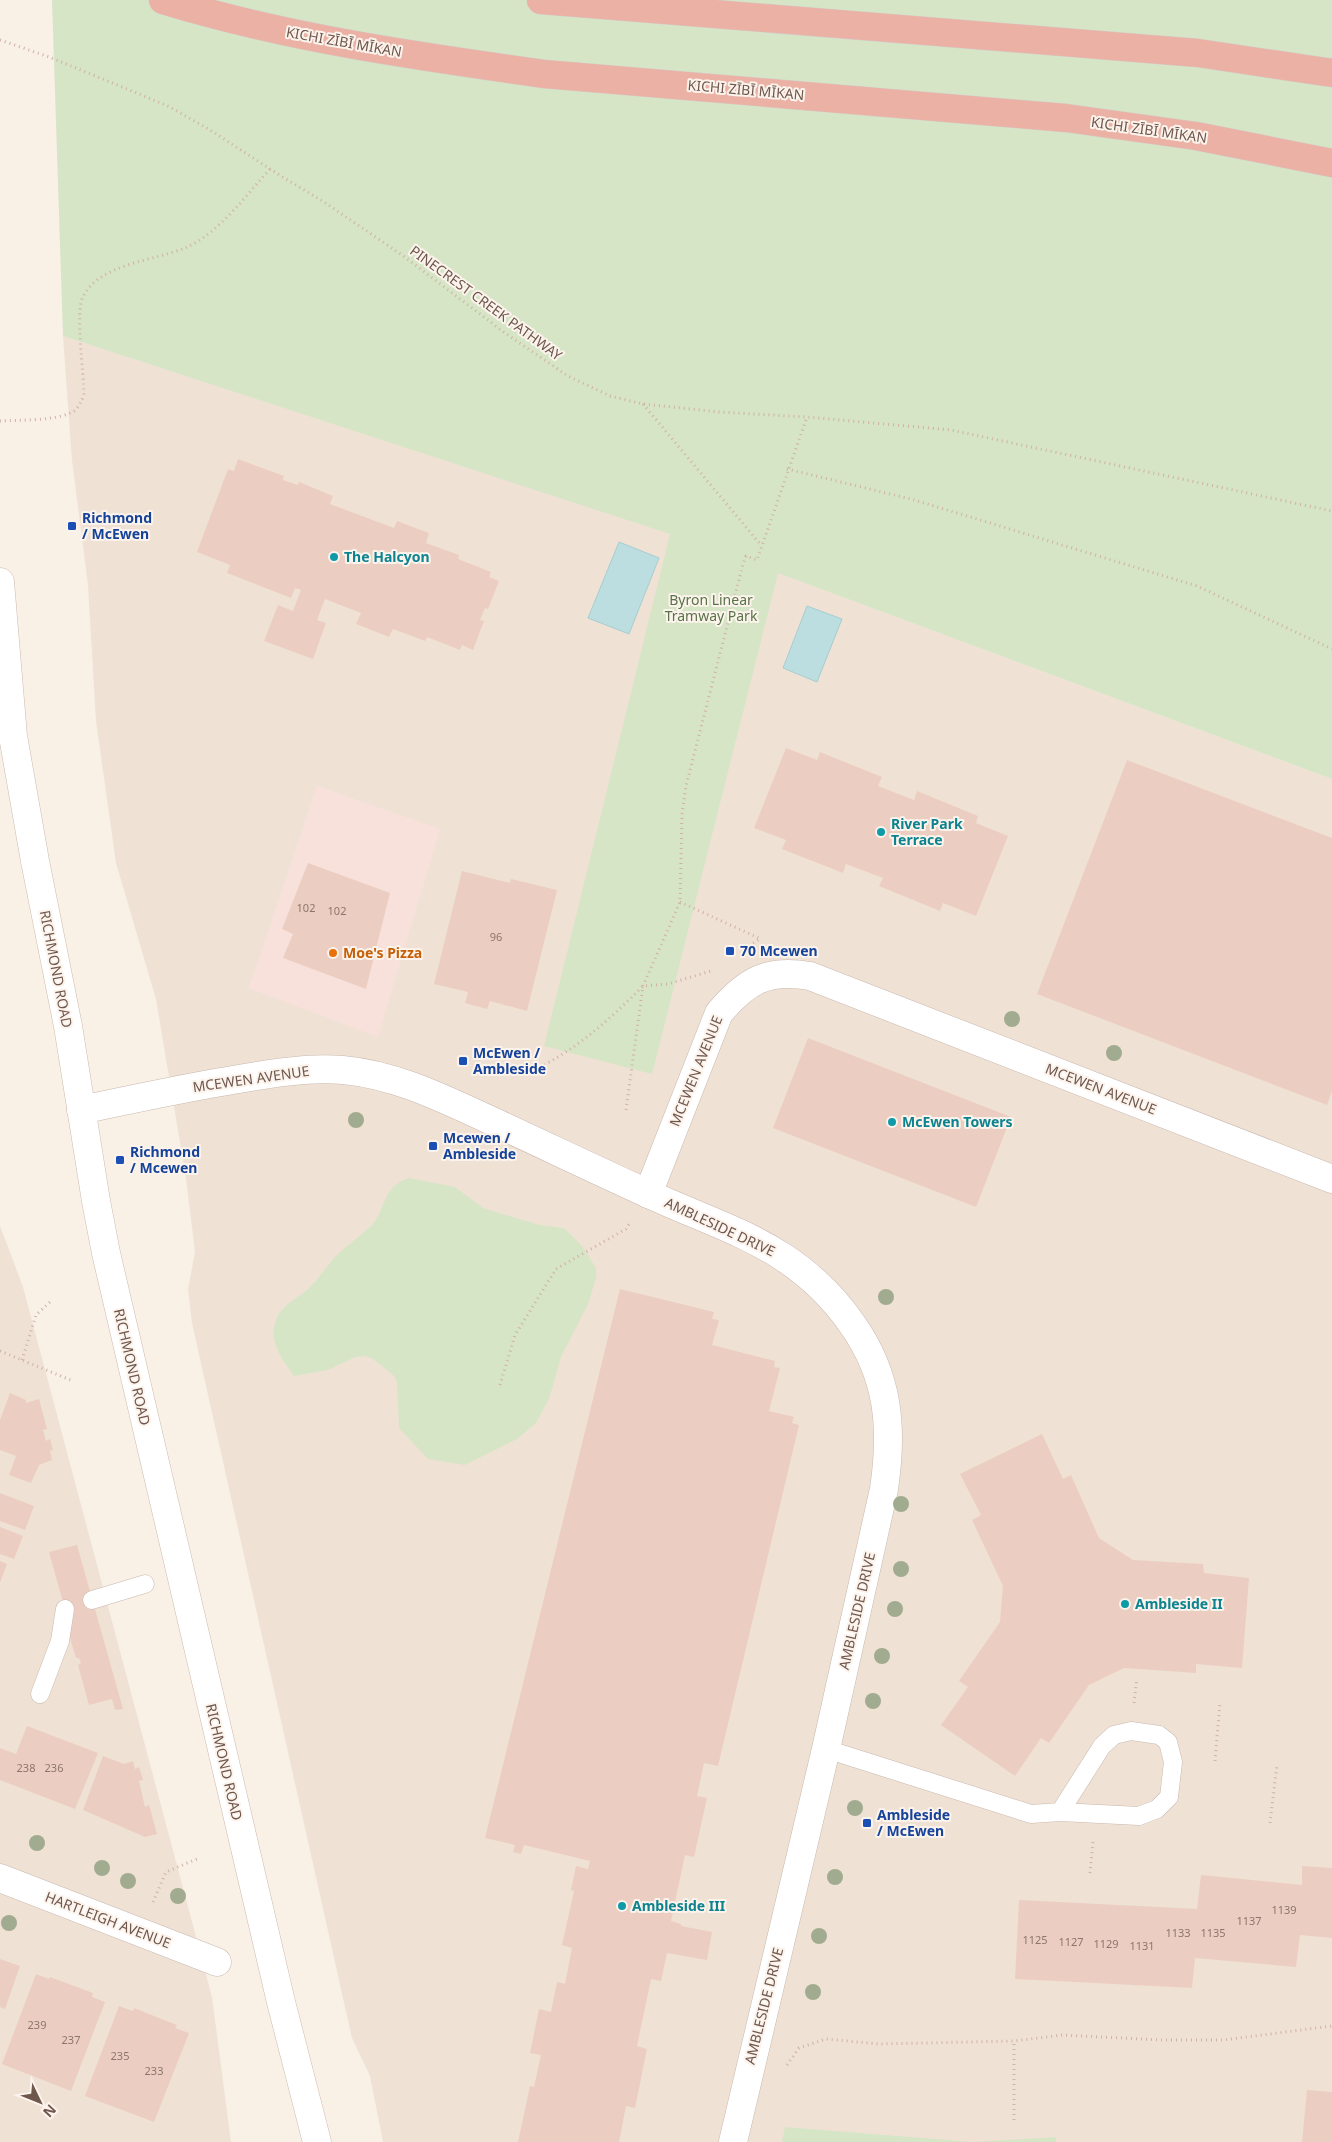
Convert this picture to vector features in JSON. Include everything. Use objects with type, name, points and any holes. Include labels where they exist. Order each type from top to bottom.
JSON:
[{"type":"highway","name":"KICHI ZĪBĪ MĪKAN","points":[[163,0],[291,33],[376,49],[544,74],[1066,118],[1196,136],[1332,163]]},
{"type":"highway","points":[[541,0],[1188,52],[1332,73]]},
{"type":"street","name":"RICHMOND ROAD","points":[[0,582],[13,736],[35,861],[68,1026],[96,1200],[118,1310],[281,2002],[317,2142]]},
{"type":"street","name":"MCEWEN AVENUE","points":[[82,1110],[265,1074],[319,1070],[371,1074],[398,1081],[438,1096],[648,1194],[719,1013],[733,996],[749,983],[769,975],[791,973],[810,976],[1332,1180]]},
{"type":"street","name":"AMBLESIDE DRIVE","points":[[648,1194],[757,1242],[783,1257],[808,1275],[851,1323],[864,1343],[878,1372],[887,1405],[889,1455],[884,1489],[826,1749],[732,2142]]},
{"type":"street","name":"HARTLEIGH AVENUE","points":[[0,1878],[217,1962]]},
{"type":"lane","points":[[92,1600],[145,1584]]},
{"type":"lane","points":[[40,1694],[60,1642],[65,1609]]},
{"type":"lane","points":[[826,1749],[1031,1814],[1060,1812],[1139,1816],[1157,1809],[1169,1797],[1174,1762],[1168,1742],[1159,1734],[1131,1731],[1114,1735],[1102,1746],[1060,1812]]},
{"type":"path","name":"PINECREST CREEK PATHWAY","points":[[0,40],[50,57],[170,107],[210,130],[324,202],[402,255],[505,332],[568,376],[610,396],[643,404],[719,412],[806,417],[952,430],[1332,510]]},
{"type":"path","points":[[0,421],[56,417],[72,413],[79,407],[84,395],[79,310],[83,296],[96,280],[117,268],[160,257],[188,247],[210,234],[270,169]]},
{"type":"path","points":[[643,404],[762,545]]},
{"type":"path","points":[[626,1110],[643,986],[680,902],[682,814],[688,777],[743,564],[746,556],[757,560],[806,417]]},
{"type":"path","points":[[788,469],[910,499],[1198,586],[1332,649]]},
{"type":"path","points":[[680,902],[761,938],[782,974]]},
{"type":"path","points":[[745,949],[761,938]]},
{"type":"path","points":[[531,1072],[573,1049],[617,1012],[643,986],[668,984],[712,971]]},
{"type":"path","points":[[500,1385],[515,1335],[556,1269],[626,1228],[648,1194]]},
{"type":"path","points":[[22,1360],[36,1315],[50,1302]]},
{"type":"path","points":[[0,1351],[73,1381]]},
{"type":"path","points":[[1215,1761],[1220,1702]]},
{"type":"path","points":[[1270,1823],[1277,1765]]},
{"type":"path","points":[[141,1933],[166,1872],[197,1859]]},
{"type":"path","points":[[785,2068],[799,2048],[826,2039],[879,2044],[1014,2041],[1063,2035],[1162,2040],[1223,2040],[1332,2026]]},
{"type":"path","points":[[1014,2041],[1014,2120]]},
{"type":"shaded area","points":[[63,336],[671,533],[1332,779],[1332,2142],[383,2142],[370,2076],[352,2038],[192,1323],[188,1289],[195,1252],[186,1178],[156,999],[116,863],[96,721],[88,585],[72,460]]},
{"type":"shaded area","points":[[317,786],[440,829],[378,1037],[249,988]]},
{"type":"shaded area","points":[[0,1226],[23,1287],[212,1997],[231,2142],[0,2142]]},
{"type":"green space","name":"Byron Linear Tramway Park","points":[[52,0],[1332,0],[1332,779],[778,573],[652,1074],[544,1046],[670,534],[63,336]]},
{"type":"green space","points":[[409,1178],[455,1187],[483,1208],[539,1225],[564,1228],[582,1246],[596,1268],[596,1278],[588,1304],[561,1357],[549,1399],[536,1423],[517,1439],[465,1465],[428,1459],[399,1428],[397,1382],[393,1375],[373,1359],[365,1356],[355,1357],[328,1370],[294,1376],[279,1353],[274,1341],[276,1319],[284,1307],[306,1291],[335,1257],[370,1227],[379,1214],[389,1193],[400,1182]]},
{"type":"green space","points":[[785,2127],[972,2142],[782,2142]]},
{"type":"green space","points":[[1056,2137],[1056,2142],[972,2142]]},
{"type":"water","points":[[619,542],[659,558],[629,634],[588,618]]},
{"type":"water","points":[[807,606],[842,619],[817,682],[783,668]]},
{"type":"building","name":"The Halcyon","points":[[238,459],[284,476],[283,480],[298,485],[299,482],[333,496],[330,504],[394,528],[397,521],[429,533],[426,543],[459,555],[458,559],[491,572],[489,577],[499,581],[488,609],[485,608],[480,620],[484,621],[473,650],[462,645],[460,650],[427,637],[425,641],[393,629],[389,637],[356,624],[361,613],[325,599],[317,620],[326,623],[313,659],[264,641],[278,605],[293,611],[301,590],[295,588],[291,598],[227,573],[230,565],[197,552],[228,469],[234,471]]},
{"type":"building","name":"River Park Terrace","points":[[786,748],[817,760],[820,752],[882,777],[878,786],[914,800],[917,791],[978,816],[976,823],[1008,836],[976,916],[943,903],[940,911],[879,886],[883,878],[846,864],[843,873],[782,849],[786,840],[754,828]]},
{"type":"building","points":[[1127,760],[1332,838],[1332,1091],[1327,1105],[1037,994]]},
{"type":"building","points":[[308,863],[390,893],[366,989],[283,958],[293,934],[282,929]]},
{"type":"building","points":[[462,871],[510,883],[511,879],[557,890],[527,1011],[490,1001],[487,1009],[465,1003],[468,992],[434,984]]},
{"type":"building","name":"McEwen Towers","points":[[808,1038],[1011,1117],[976,1207],[773,1128]]},
{"type":"building","points":[[620,1289],[714,1312],[712,1319],[719,1320],[712,1345],[775,1361],[774,1367],[780,1368],[769,1411],[794,1417],[792,1423],[799,1425],[718,1766],[704,1763],[697,1796],[707,1798],[694,1857],[685,1855],[671,1921],[681,1924],[681,1926],[712,1932],[707,1960],[667,1953],[661,1981],[651,1979],[637,2046],[647,2049],[635,2108],[626,2106],[619,2142],[518,2142],[530,2086],[534,2087],[541,2055],[530,2053],[539,2009],[551,2012],[557,1982],[565,1984],[572,1948],[562,1945],[574,1891],[571,1890],[576,1866],[588,1869],[590,1861],[524,1845],[521,1854],[513,1852],[515,1845],[485,1838]]},
{"type":"building","points":[[10,1393],[26,1400],[26,1403],[39,1399],[47,1429],[43,1430],[46,1441],[50,1439],[53,1450],[50,1451],[52,1460],[39,1465],[31,1483],[9,1475],[16,1456],[0,1450],[0,1420]]},
{"type":"building","name":"Ambleside II","points":[[1042,1434],[1063,1479],[1071,1475],[1099,1538],[1133,1560],[1203,1564],[1204,1573],[1249,1578],[1242,1668],[1196,1664],[1196,1673],[1124,1668],[1089,1685],[1049,1743],[1041,1738],[1015,1776],[941,1725],[968,1687],[959,1681],[1000,1622],[1003,1586],[972,1520],[981,1515],[960,1474]]},
{"type":"building","points":[[0,1493],[34,1506],[25,1530],[0,1521]]},
{"type":"building","points":[[0,1527],[23,1536],[14,1559],[0,1554]]},
{"type":"building","points":[[77,1545],[123,1709],[115,1710],[112,1699],[89,1705],[78,1665],[81,1663],[79,1658],[76,1658],[67,1628],[70,1627],[49,1552]]},
{"type":"building","points":[[0,1561],[7,1564],[0,1583]]},
{"type":"building","points":[[27,1726],[98,1753],[75,1809],[0,1780],[0,1748],[16,1754]]},
{"type":"building","points":[[103,1756],[124,1764],[133,1761],[135,1769],[139,1767],[143,1780],[139,1781],[145,1807],[149,1805],[157,1834],[145,1837],[83,1810]]},
{"type":"building","points":[[1302,1866],[1332,1868],[1332,1938],[1300,1935],[1296,1967],[1195,1958],[1192,1988],[1015,1979],[1019,1900],[1197,1909],[1201,1875],[1302,1885]]},
{"type":"building","points":[[0,1959],[20,1966],[5,2009],[0,2007]]},
{"type":"building","points":[[36,1974],[49,1979],[50,1977],[93,1993],[92,1997],[105,2002],[71,2091],[2,2064]]},
{"type":"building","points":[[119,2006],[133,2011],[134,2008],[177,2025],[175,2028],[189,2033],[154,2122],[85,2096]]},
{"type":"building","points":[[1307,2090],[1332,2092],[1332,2142],[1302,2142]]},
{"type":"place","name":"Richmond / McEwen","points":[[72,526]]},
{"type":"place","name":"The Halcyon","points":[[334,557]]},
{"type":"place","name":"River Park Terrace","points":[[881,832]]},
{"type":"place","name":"70 Mcewen","points":[[730,951]]},
{"type":"place","name":"Moe's Pizza","points":[[333,953]]},
{"type":"place","name":"McEwen / Ambleside","points":[[463,1061]]},
{"type":"place","name":"McEwen Towers","points":[[892,1122]]},
{"type":"place","name":"Mcewen / Ambleside","points":[[433,1146]]},
{"type":"place","name":"Richmond / Mcewen","points":[[120,1160]]},
{"type":"place","name":"Ambleside II","points":[[1125,1604]]},
{"type":"place","name":"Ambleside / McEwen","points":[[867,1823]]},
{"type":"place","name":"Ambleside III","points":[[622,1906]]}]
